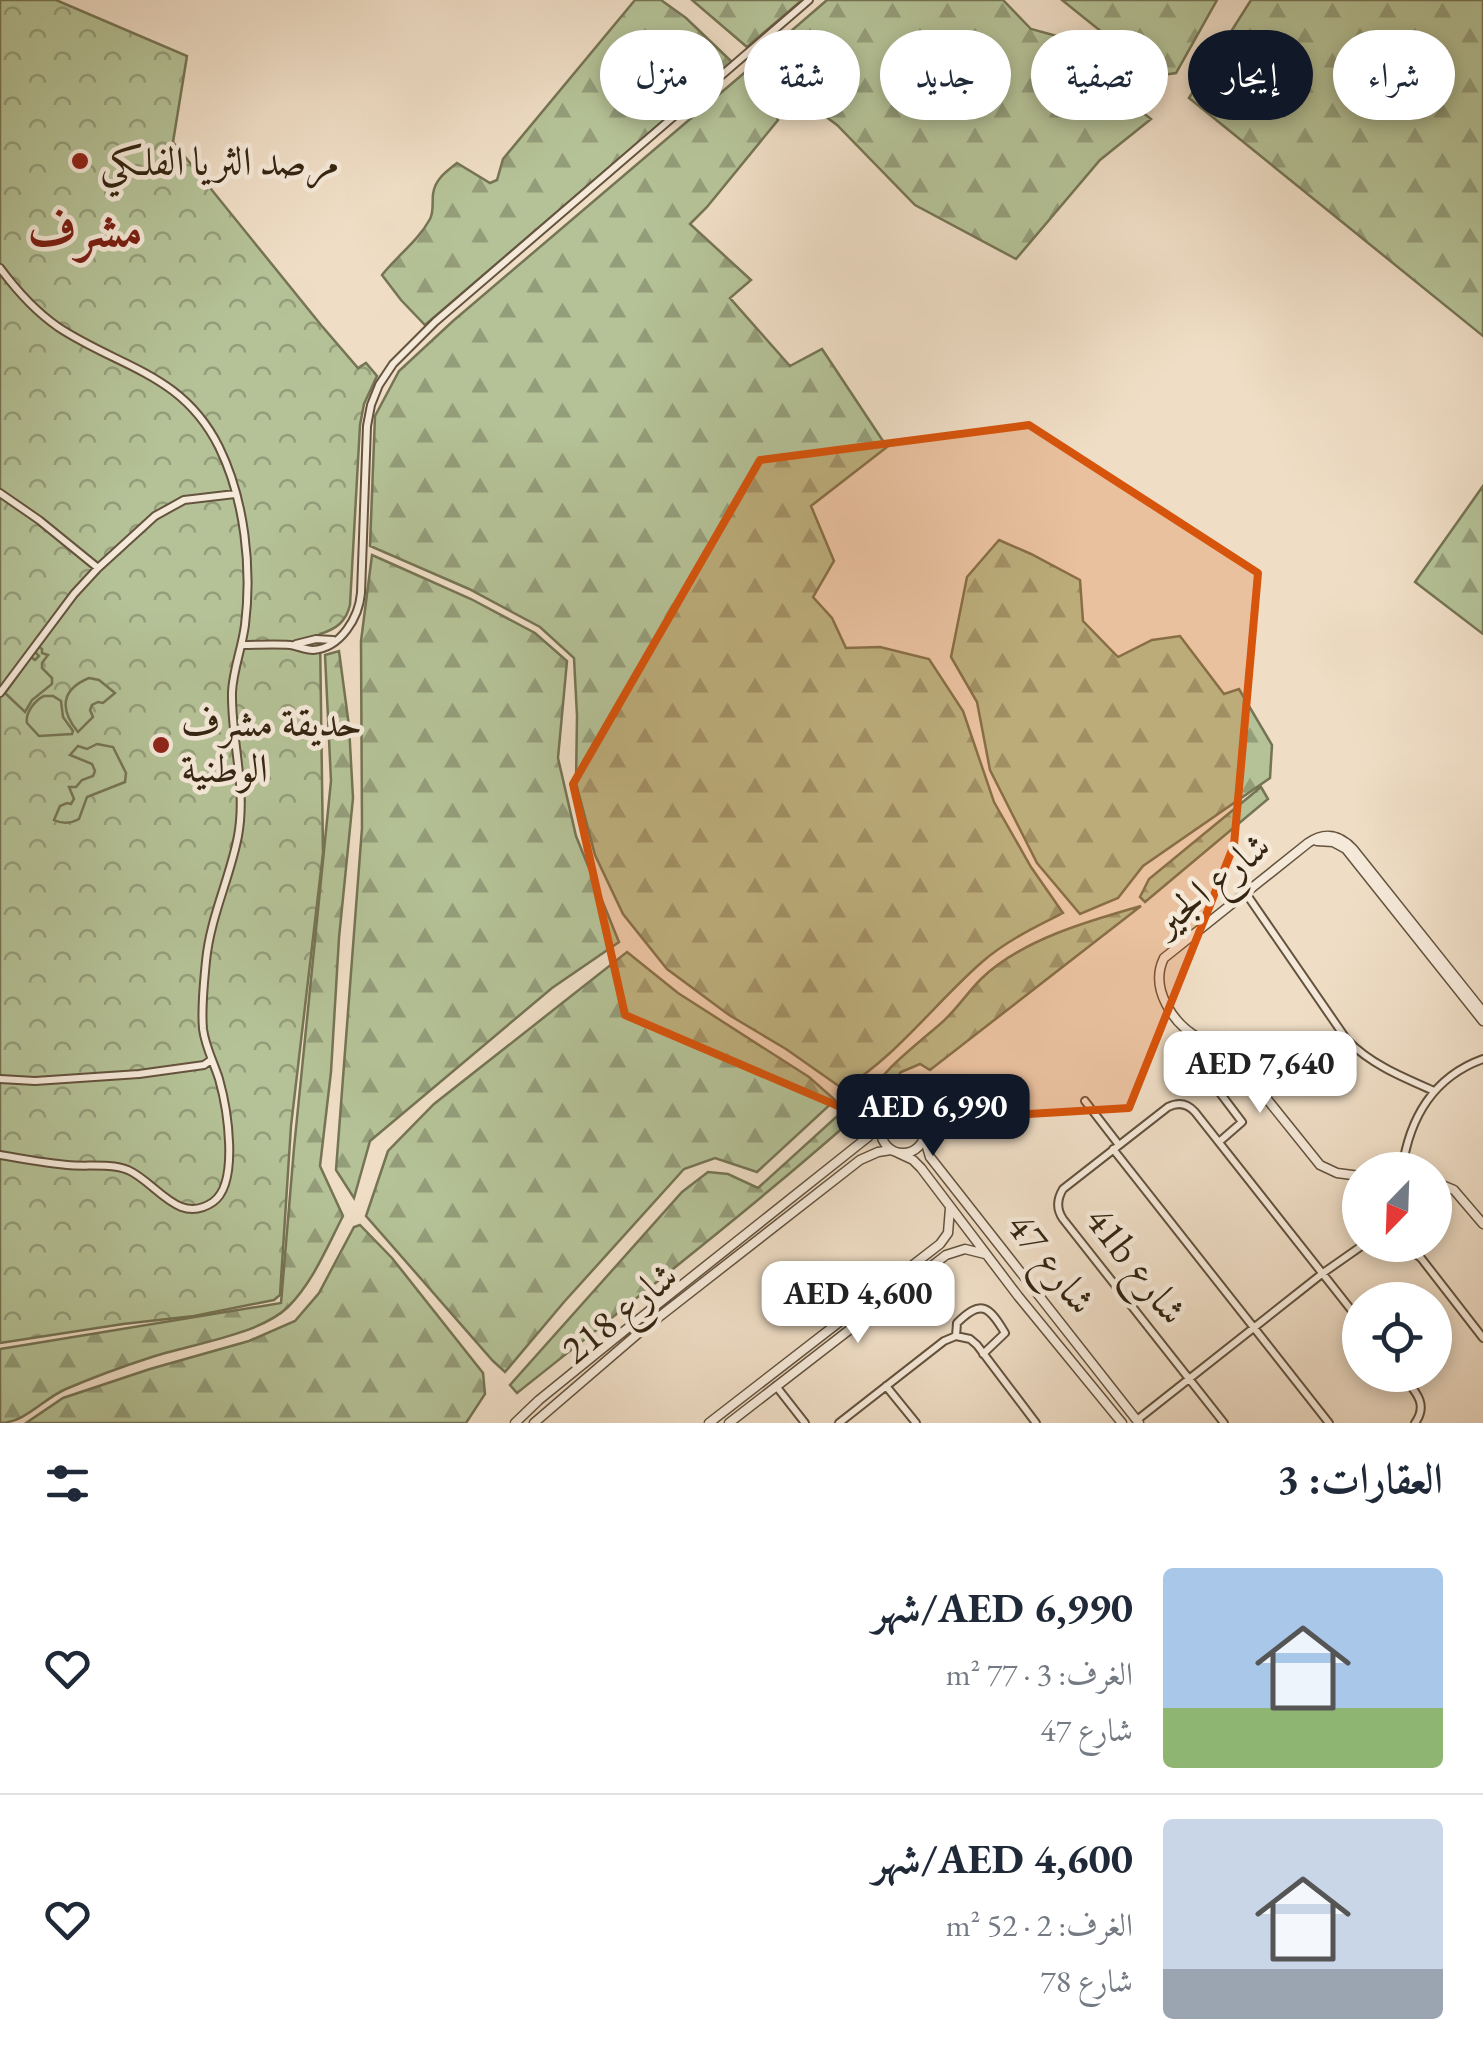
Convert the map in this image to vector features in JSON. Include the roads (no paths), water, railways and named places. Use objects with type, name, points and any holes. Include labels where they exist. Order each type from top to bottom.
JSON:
[{"type":"street","points":[[242,645],[294,645],[312,650],[325,647],[352,624],[360,604],[367,426],[384,376],[403,353],[809,0]]},
{"type":"street","points":[[0,268],[50,321],[152,375],[198,415],[230,474],[247,570],[242,645],[232,692],[240,820],[205,965],[203,1027],[226,1110],[228,1171],[224,1189],[203,1207],[184,1208],[122,1168],[67,1166],[0,1155]]},
{"type":"street","points":[[0,493],[98,568]]},
{"type":"street","points":[[0,693],[62,608],[98,568],[155,516],[194,498],[234,494]]},
{"type":"street","name":"شارع الجير","points":[[1342,1174],[1320,1165],[1238,1063],[1188,1030],[1160,991],[1158,974],[1164,958],[1308,842],[1328,835],[1349,844],[1483,1012]]},
{"type":"street","name":"شارع الجير","points":[[1308,842],[1329,841],[1346,849],[1483,1020]]},
{"type":"street","points":[[1245,892],[1346,1040],[1383,1069],[1434,1091]]},
{"type":"street","points":[[0,1079],[150,1073],[206,1064],[212,1059]]},
{"type":"street","points":[[1405,1152],[1412,1125],[1434,1091],[1458,1070],[1483,1060]]},
{"type":"street","points":[[1214,1085],[1242,1122],[1219,1142],[1342,1297]]},
{"type":"street","points":[[1085,1101],[1116,1147],[1330,1423]]},
{"type":"street","name":"41b شارع","points":[[1219,1142],[1190,1107],[1168,1107],[1064,1189],[1058,1198],[1060,1215],[1224,1423]]},
{"type":"street","points":[[515,1423],[634,1322],[863,1141],[891,1112],[910,1110],[920,1118],[924,1137],[912,1151],[895,1152],[882,1141],[882,1122]]},
{"type":"street","name":"شارع 47","points":[[924,1137],[930,1157],[1138,1422]]},
{"type":"street","name":"شارع 218","points":[[534,1423],[641,1331],[860,1160],[878,1152],[895,1152]]},
{"type":"street","name":"شارع 47","points":[[895,1152],[917,1164],[1122,1423]]},
{"type":"street","points":[[1452,1189],[1483,1224]]},
{"type":"street","points":[[709,1423],[940,1244],[948,1233],[950,1208]]},
{"type":"street","points":[[729,1423],[946,1254],[965,1249],[987,1255]]},
{"type":"street","points":[[1138,1422],[1342,1259]]},
{"type":"street","points":[[1424,1262],[1483,1338]]},
{"type":"street","points":[[956,1336],[957,1323],[973,1308],[987,1310],[1005,1333],[983,1354]]},
{"type":"street","points":[[838,1423],[944,1340],[956,1336],[970,1340],[983,1354],[1036,1423]]},
{"type":"street","points":[[776,1386],[805,1423]]},
{"type":"street","points":[[886,1386],[916,1423]]},
{"type":"street","points":[[739,1415],[736,1410],[755,1388]]},
{"type":"street","points":[[1415,1392],[1422,1410],[1415,1423]]},
{"type":"place","name":"مرصد الثريا الفلكي","points":[[80,161]]},
{"type":"place","name":"حديقة مشرف الوطنية","points":[[161,745]]},
{"type":"district","name":"مشرف","points":[[85,228]]}]
